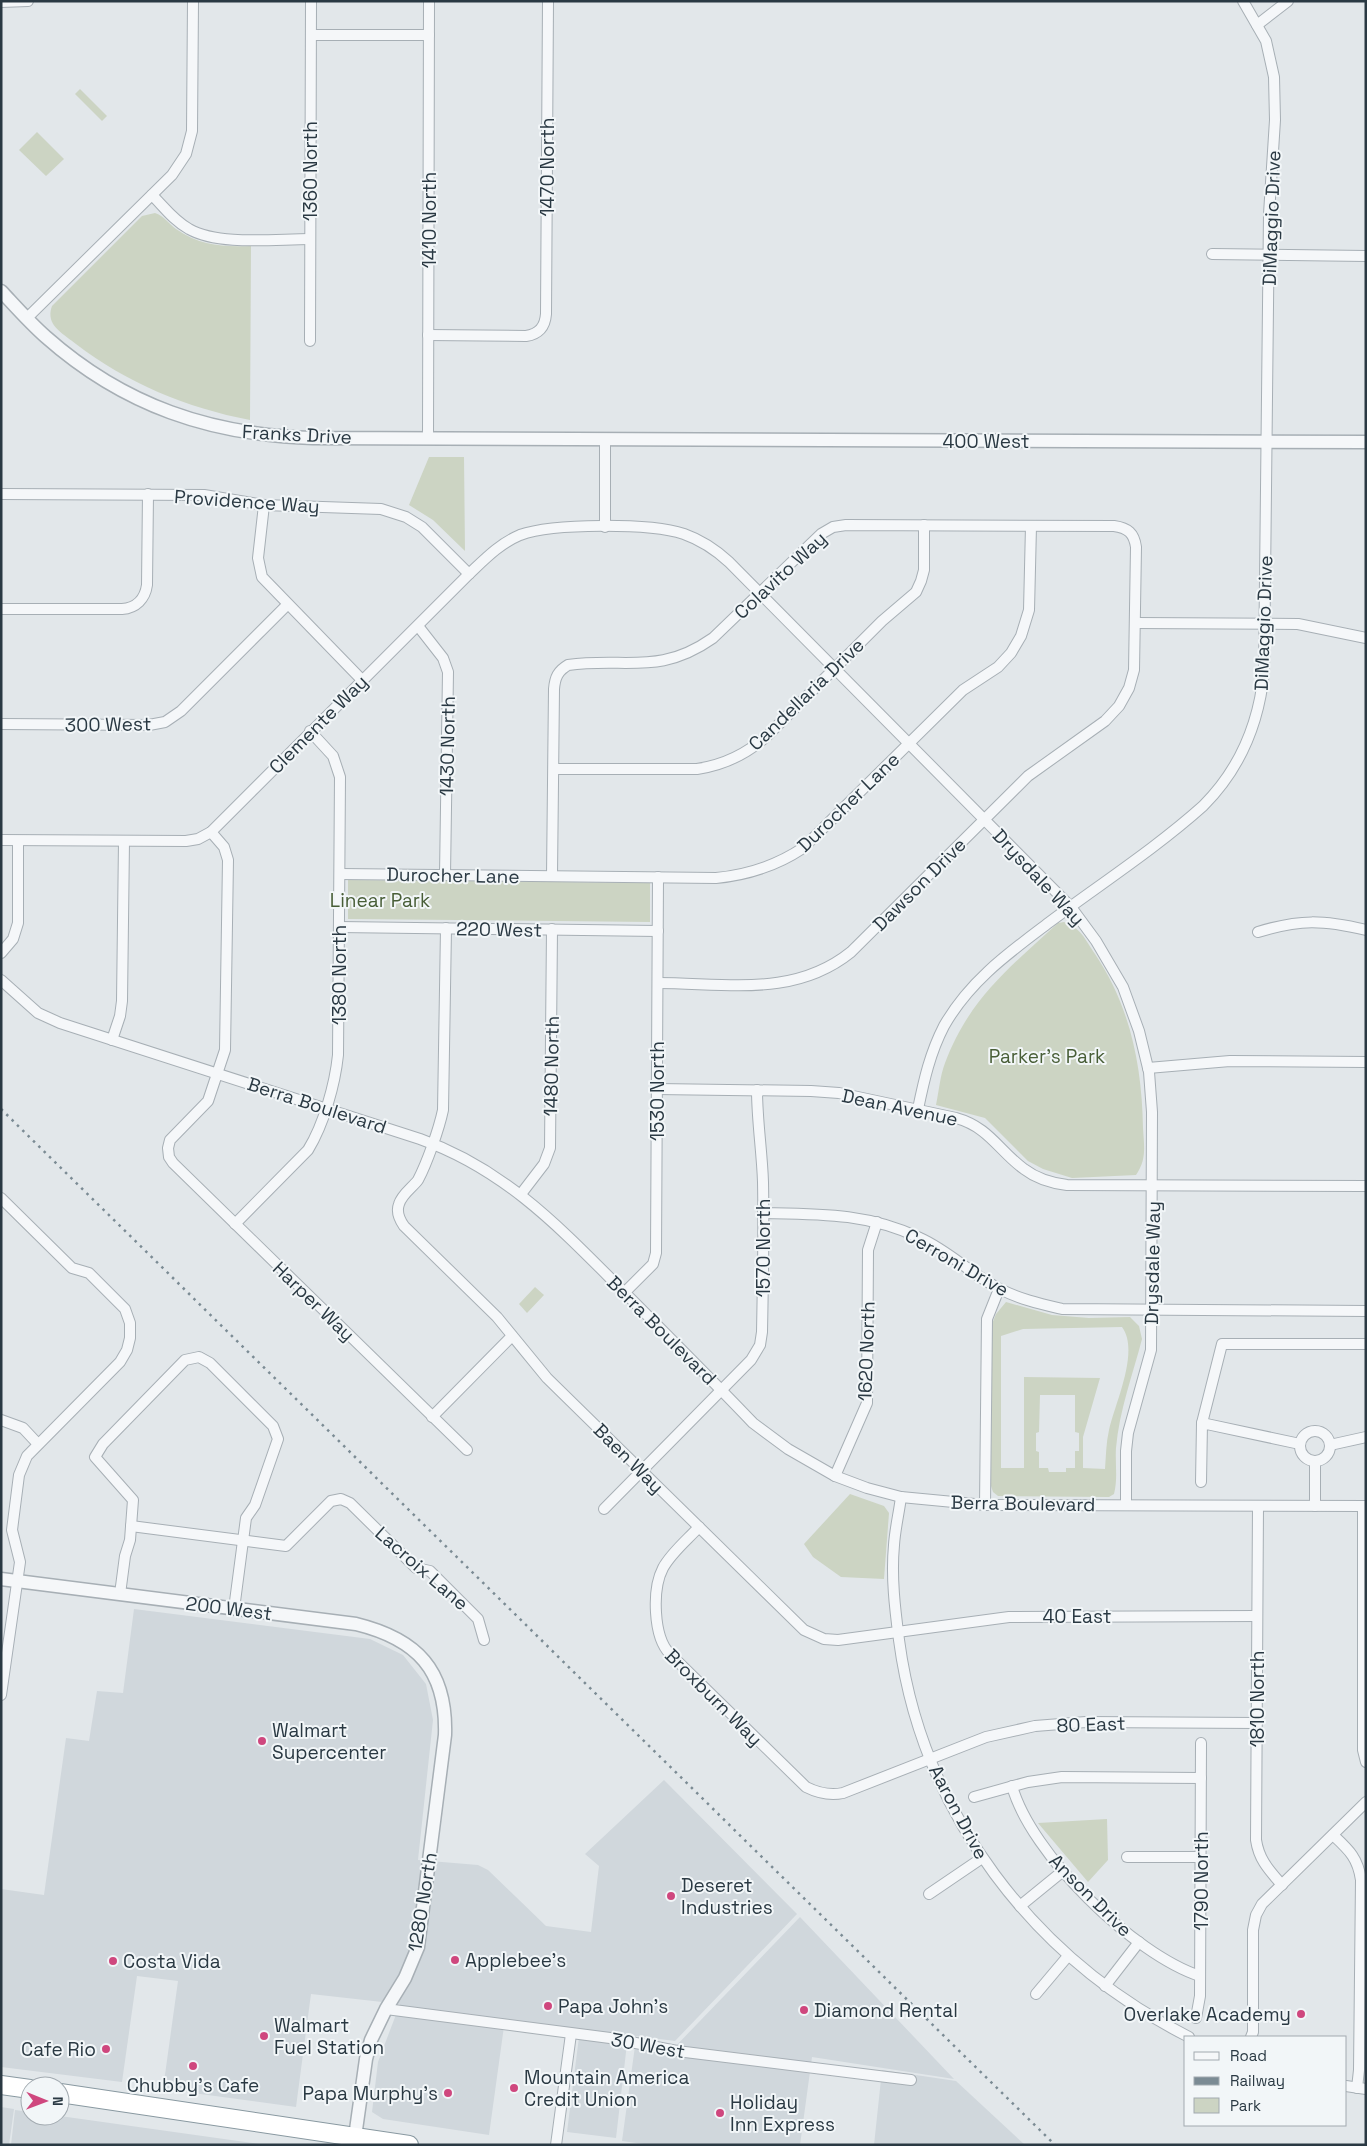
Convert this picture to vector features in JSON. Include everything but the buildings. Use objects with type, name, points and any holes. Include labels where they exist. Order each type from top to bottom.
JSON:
[{"type":"highway","points":[[1,2085],[20,2088]]},
{"type":"highway","points":[[70,2094],[212,2114],[355,2141],[409,2145]]},
{"type":"street","points":[[1,2],[28,1]]},
{"type":"street","points":[[27,318],[152,195],[179,166],[186,154],[192,131],[193,1]]},
{"type":"street","name":"1360 North","points":[[310,341],[311,1]]},
{"type":"street","name":"1410 North","points":[[428,438],[429,1]]},
{"type":"street","name":"1470 North","points":[[428,335],[526,336],[539,332],[544,324],[546,314],[548,1]]},
{"type":"street","name":"DiMaggio Drive","points":[[918,1109],[930,1056],[944,1026],[959,1002],[1000,959],[1194,815],[1213,797],[1229,777],[1249,738],[1258,712],[1264,672],[1268,255],[1275,120],[1274,77],[1266,41],[1243,1]]},
{"type":"street","points":[[1257,25],[1288,1]]},
{"type":"street","points":[[311,35],[429,35]]},
{"type":"street","points":[[152,195],[180,224],[208,237],[227,240],[310,239]]},
{"type":"street","points":[[1212,254],[1366,256]]},
{"type":"street","name":"Franks Drive","points":[[1,292],[47,338],[88,370],[152,405],[205,424],[243,433],[282,437],[606,439]]},
{"type":"street","points":[[605,527],[606,439]]},
{"type":"street","name":"400 West","points":[[606,439],[1366,442]]},
{"type":"street","name":"Providence Way","points":[[1,494],[204,495],[264,505],[367,507],[397,513],[422,528],[469,574]]},
{"type":"street","points":[[1,609],[122,609],[132,607],[140,602],[145,594],[147,585],[148,494]]},
{"type":"street","points":[[264,505],[258,568],[264,582],[362,680]]},
{"type":"street","name":"Colavito Way","points":[[554,769],[555,678],[561,670],[568,665],[577,664],[653,663],[686,654],[713,638],[821,534],[833,527],[846,525],[1114,526],[1123,527],[1130,532]]},
{"type":"street","name":"Candellaria Drive","points":[[554,769],[686,770],[719,764],[740,756],[759,743],[882,621],[916,592],[922,581],[924,570],[924,525]]},
{"type":"street","name":"Durocher Lane","points":[[340,874],[727,877],[756,871],[783,860],[803,848],[963,690],[998,667],[1016,645],[1024,628],[1029,610],[1031,526]]},
{"type":"street","name":"Clemente Way","points":[[1,840],[124,842],[186,841],[198,839],[211,832],[498,547],[530,532],[553,527],[605,527]]},
{"type":"street","name":"Drysdale Way","points":[[605,527],[663,529],[694,539],[721,555],[1071,906],[1096,940],[1123,988],[1135,1016],[1148,1068],[1152,1112],[1151,1350],[1128,1433],[1126,1505]]},
{"type":"street","name":"Dawson Drive","points":[[658,984],[772,984],[794,981],[825,970],[851,952],[1028,776],[1105,721],[1119,706],[1129,688],[1134,670],[1136,547],[1135,538],[1130,532]]},
{"type":"street","name":"300 West","points":[[1,724],[149,725],[166,722],[181,711],[287,605]]},
{"type":"street","points":[[1136,623],[1298,624],[1366,638]]},
{"type":"street","name":"1430 North","points":[[418,626],[443,658],[448,672],[445,875]]},
{"type":"street","name":"1380 North","points":[[235,1224],[308,1150],[315,1139],[336,1072],[338,1055],[341,785],[339,770],[328,750],[310,732]]},
{"type":"street","points":[[552,876],[554,769]]},
{"type":"street","points":[[211,832],[224,848],[228,860],[226,1043],[218,1073]]},
{"type":"street","points":[[1,953],[13,939],[18,923],[18,840]]},
{"type":"street","points":[[112,1040],[120,1016],[122,1001],[124,842]]},
{"type":"street","name":"1530 North","points":[[624,1293],[652,1264],[656,1252],[658,877]]},
{"type":"street","points":[[1258,932],[1278,926],[1313,921],[1328,922],[1366,930]]},
{"type":"street","name":"220 West","points":[[339,927],[658,930]]},
{"type":"street","points":[[432,1143],[441,1122],[444,1096],[446,928]]},
{"type":"street","name":"1480 North","points":[[521,1194],[544,1164],[550,1148],[552,929]]},
{"type":"street","name":"Berra Boulevard","points":[[1,980],[38,1013],[60,1023],[432,1143],[486,1171],[521,1194],[560,1228],[760,1428],[803,1459],[835,1476],[867,1488],[901,1497],[985,1505],[1364,1506]]},
{"type":"street","points":[[1148,1068],[1230,1061],[1366,1062]]},
{"type":"street","name":"Harper Way","points":[[218,1073],[208,1102],[170,1140],[168,1148],[169,1157],[466,1450]]},
{"type":"street","name":"Dean Avenue","points":[[657,1089],[839,1093],[918,1109],[956,1118],[976,1126],[992,1138],[1018,1165],[1033,1175],[1049,1182],[1067,1185],[1366,1186]]},
{"type":"street","name":"1570 North","points":[[604,1509],[754,1356],[762,1338],[763,1180],[757,1123],[757,1090]]},
{"type":"street","name":"Baen Way","points":[[432,1143],[418,1178],[403,1196],[397,1210],[399,1219],[497,1317],[547,1378],[810,1634],[824,1639],[838,1640],[898,1632]]},
{"type":"street","points":[[1,1198],[72,1268],[89,1273],[124,1310],[130,1323],[129,1344],[120,1362],[27,1456],[19,1475],[12,1530],[19,1557],[1,1695]]},
{"type":"street","name":"Cerroni Drive","points":[[763,1213],[843,1215],[877,1222],[902,1230],[942,1249],[999,1289],[1025,1299],[1062,1309],[1366,1311]]},
{"type":"street","name":"1620 North","points":[[835,1476],[867,1403],[868,1250],[877,1222]]},
{"type":"street","points":[[985,1505],[987,1319],[999,1289]]},
{"type":"street","points":[[432,1417],[512,1336]]},
{"type":"street","points":[[1201,1482],[1202,1423],[1222,1344],[1366,1344]]},
{"type":"street","points":[[120,1594],[131,1526],[133,1500],[94,1456],[103,1444],[185,1360],[198,1357],[210,1363],[277,1432],[276,1446],[255,1505],[246,1518],[234,1609]]},
{"type":"street","points":[[1,1420],[16,1424],[38,1444]]},
{"type":"street","points":[[1202,1423],[1300,1444]]},
{"type":"street","points":[[1312,1431],[1324,1434],[1330,1444],[1326,1456],[1315,1461],[1304,1456],[1300,1444],[1307,1434],[1312,1431]]},
{"type":"street","points":[[1330,1444],[1366,1437]]},
{"type":"street","points":[[1315,1461],[1315,1506]]},
{"type":"street","name":"Aaron Drive","points":[[901,1497],[894,1545],[893,1582],[898,1632],[908,1690],[930,1758],[950,1802],[982,1858],[1020,1906],[1068,1956],[1105,1986],[1147,2014],[1187,2036]]},
{"type":"street","name":"Lacroix Lane","points":[[131,1526],[286,1546],[331,1501],[341,1498],[350,1503],[416,1568],[430,1571],[478,1619],[484,1640]]},
{"type":"street","name":"1810 North","points":[[1258,1506],[1256,1840],[1258,1853],[1264,1864],[1282,1884]]},
{"type":"street","points":[[1364,1506],[1363,1750],[1366,1762]]},
{"type":"street","name":"Broxburn Way","points":[[699,1527],[669,1559],[660,1575],[657,1625],[661,1642],[670,1654],[806,1787],[822,1794]]},
{"type":"street","name":"200 West","points":[[1,1579],[356,1624],[396,1636],[414,1649],[427,1663],[436,1680]]},
{"type":"street","name":"40 East","points":[[898,1632],[1009,1617],[1257,1616]]},
{"type":"street","name":"1280 North","points":[[355,2141],[370,2040],[405,1978],[418,1947],[445,1735],[443,1701],[436,1680]]},
{"type":"street","name":"80 East","points":[[822,1794],[842,1793],[986,1737],[1012,1730],[1086,1722],[1257,1723]]},
{"type":"street","name":"1790 North","points":[[1196,2018],[1199,2007],[1200,1976],[1201,1743]]},
{"type":"street","points":[[974,1797],[1012,1786],[1062,1777],[1201,1778]]},
{"type":"street","name":"Anson Drive","points":[[1012,1786],[1015,1799],[1026,1822],[1063,1871],[1106,1914],[1139,1942],[1182,1970],[1200,1976]]},
{"type":"street","points":[[1252,2036],[1253,1930],[1256,1915],[1262,1904],[1366,1802]]},
{"type":"street","points":[[1333,1835],[1353,1855],[1359,1866],[1361,1880],[1359,2070],[1361,2089],[1347,2086]]},
{"type":"street","points":[[1128,1857],[1201,1857]]},
{"type":"street","points":[[929,1894],[982,1858]]},
{"type":"street","points":[[1020,1906],[1063,1871]]},
{"type":"street","points":[[1105,1986],[1139,1942]]},
{"type":"street","points":[[1036,1994],[1068,1956]]},
{"type":"street","name":"30 West","points":[[386,2009],[610,2038],[676,2051],[911,2080]]},
{"type":"street","points":[[556,2145],[571,2034]]},
{"type":"shaded area","points":[[134,1609],[370,1639],[403,1655],[426,1684],[433,1720],[418,1860],[478,1865],[488,1870],[546,1926],[591,1932],[599,1866],[585,1854],[664,1780],[797,1914],[675,2041],[628,2035],[616,2138],[567,2132],[580,2029],[505,2019],[489,2135],[383,2119],[372,2112],[378,2062],[400,2004],[311,1994],[296,2107],[163,2089],[178,1981],[137,1976],[122,2082],[1,2067],[1,1889],[44,1895],[66,1738],[89,1741],[97,1691],[123,1693]]},
{"type":"shaded area","points":[[800,1917],[954,2079],[812,2057],[800,2145],[651,2145],[622,2141],[635,2046],[672,2050]]},
{"type":"shaded area","points":[[882,2070],[956,2081],[1025,2145],[874,2145]]},
{"type":"shaded area","points":[[1,2107],[14,2109],[9,2145],[1,2145]]},
{"type":"shaded area","points":[[15,2110],[20,2111],[20,2126],[70,2126],[70,2117],[266,2145],[11,2145]]},
{"type":"green space","points":[[80,89],[107,116],[102,121],[75,94]]},
{"type":"green space","points":[[37,132],[64,159],[46,176],[19,150]]},
{"type":"green space","points":[[155,213],[185,235],[194,239],[222,246],[251,246],[250,420],[203,409],[137,382],[96,358],[60,332],[53,323],[50,313],[52,306],[142,216]]},
{"type":"green space","points":[[429,457],[464,457],[465,551],[433,520],[409,505]]},
{"type":"green space","name":"Linear Park","points":[[348,880],[650,883],[650,922],[348,919]]},
{"type":"green space","name":"Parker's Park","points":[[1064,922],[1075,928],[1082,935],[1107,974],[1117,994],[1132,1037],[1140,1082],[1144,1147],[1142,1163],[1136,1175],[1072,1178],[1043,1169],[1028,1161],[985,1118],[936,1105],[945,1063],[955,1040],[978,1002],[1023,955],[1058,923]]},
{"type":"green space","points":[[535,1287],[544,1295],[527,1313],[519,1304]]},
{"type":"green space","points":[[1006,1302],[1052,1315],[1089,1318],[1130,1317],[1139,1326],[1142,1339],[1123,1406],[1118,1434],[1114,1494],[1109,1497],[998,1496],[993,1492],[991,1486],[992,1324],[996,1314]],"holes":[[[1122,1327],[1127,1337],[1127,1363],[1109,1430],[1105,1469],[1083,1468],[1083,1437],[1100,1378],[1024,1377],[1024,1468],[1001,1468],[1001,1336],[1023,1329]],[[1040,1395],[1075,1395],[1075,1432],[1079,1433],[1079,1451],[1075,1451],[1075,1468],[1066,1468],[1066,1472],[1049,1472],[1048,1468],[1039,1468],[1039,1452],[1036,1451],[1036,1433],[1039,1432]]]},
{"type":"green space","points":[[850,1494],[884,1506],[889,1513],[884,1579],[841,1577],[813,1557],[804,1544]]},
{"type":"green space","points":[[1107,1819],[1108,1860],[1088,1882],[1038,1823]]},
{"type":"railway","points":[[1,1109],[1055,2145]]},
{"type":"place","name":"Walmart Supercenter","points":[[262,1741]]},
{"type":"place","name":"Deseret Industries","points":[[671,1896]]},
{"type":"place","name":"Applebee's","points":[[455,1960]]},
{"type":"place","name":"Costa Vida","points":[[113,1961]]},
{"type":"place","name":"Papa John's","points":[[548,2006]]},
{"type":"place","name":"Diamond Rental","points":[[804,2010]]},
{"type":"place","name":"Overlake Academy","points":[[1301,2014]]},
{"type":"place","name":"Walmart Fuel Station","points":[[264,2036]]},
{"type":"place","name":"Cafe Rio","points":[[106,2049]]},
{"type":"place","name":"Chubby's Cafe","points":[[193,2066]]},
{"type":"place","name":"Mountain America Credit Union","points":[[514,2088]]},
{"type":"place","name":"Papa Murphy's","points":[[448,2093]]},
{"type":"place","name":"Holiday Inn Express","points":[[720,2113]]}]
